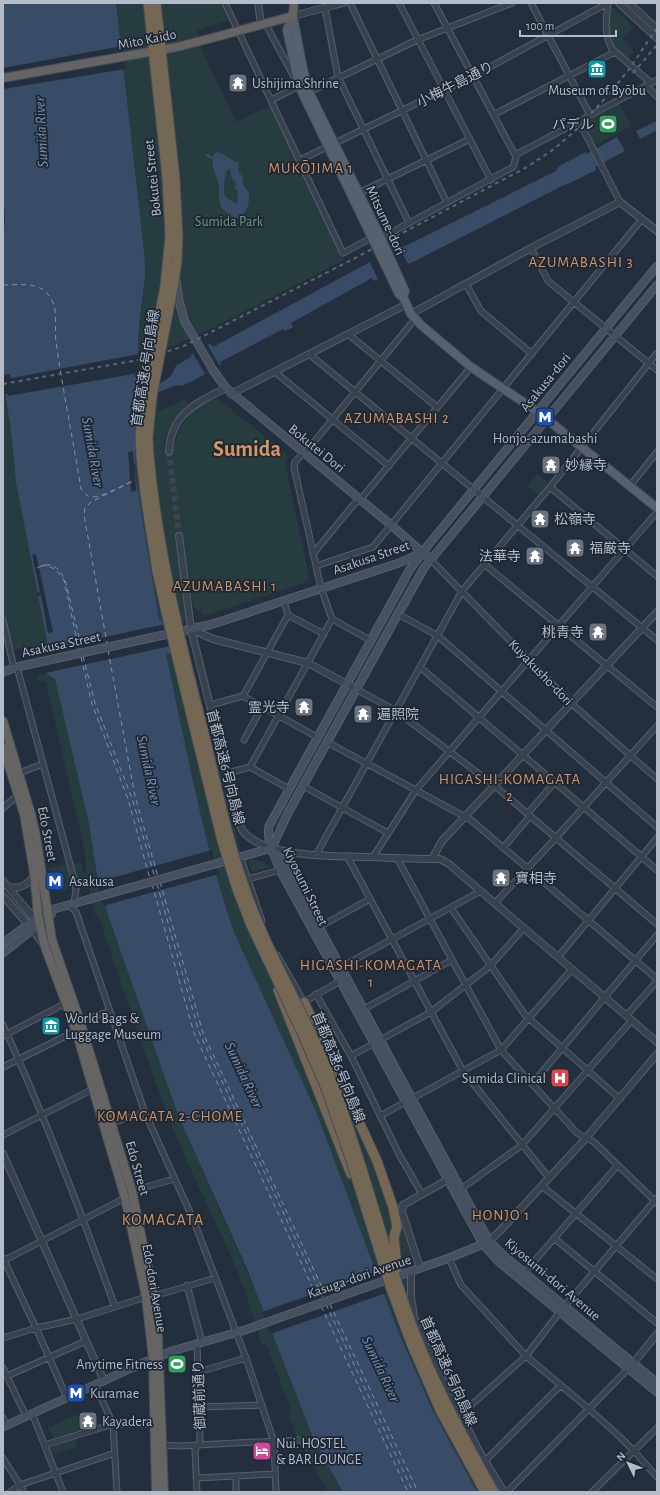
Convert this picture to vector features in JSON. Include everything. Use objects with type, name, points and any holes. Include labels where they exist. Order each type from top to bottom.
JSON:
[{"type":"highway","name":"首都高速6号向島線","points":[[148,3],[170,214],[170,236],[166,280],[144,395],[140,437],[143,478],[158,571],[169,625],[222,841],[237,889],[251,925],[321,1075],[350,1158],[392,1293],[411,1343],[440,1410],[485,1492]]},
{"type":"highway","name":"首都高速6号向島線","points":[[156,3],[178,213],[177,261],[152,396],[148,437],[151,476],[165,570],[186,665],[230,840],[244,887],[258,922],[333,1083],[358,1155],[404,1305],[418,1339],[448,1407],[494,1492]]},
{"type":"highway","points":[[293,16],[294,3]]},
{"type":"highway","name":"Mito Kaido","points":[[3,78],[177,47],[293,16]]},
{"type":"highway","name":"Edo Street","points":[[3,721],[20,772],[34,873],[36,922],[66,1003]]},
{"type":"highway","name":"Edo Street","points":[[3,748],[22,792],[36,836],[52,940],[80,1021],[97,1088],[111,1123],[132,1191],[150,1297]]},
{"type":"highway","points":[[261,918],[267,964],[369,1219]]},
{"type":"highway","points":[[36,922],[52,940]]},
{"type":"highway","points":[[304,1002],[377,1161],[393,1207],[397,1226],[394,1237],[398,1275],[404,1305]]},
{"type":"highway","name":"Edo-dori Avenue","points":[[66,1003],[97,1088],[150,1297],[156,1358],[154,1424],[156,1492]]},
{"type":"highway","points":[[156,1358],[164,1492]]},
{"type":"main road","name":"Bokutei Street","points":[[145,3],[179,301],[186,322],[199,346]]},
{"type":"main road","name":"Mitsume-dori","points":[[293,16],[287,30],[299,86],[359,193],[381,238],[384,256]]},
{"type":"main road","name":"Mitsume-dori","points":[[293,16],[309,92],[371,238],[384,256],[391,270],[405,291],[405,300],[413,316],[471,367],[538,412],[657,508]]},
{"type":"main road","name":"Asakusa-dori","points":[[423,552],[657,266]]},
{"type":"main road","name":"Asakusa-dori","points":[[431,560],[657,284]]},
{"type":"main road","name":"Bokutei Dori","points":[[199,346],[213,370],[231,394],[391,525],[431,560]]},
{"type":"main road","name":"Asakusa Street","points":[[3,672],[15,667],[192,630],[399,563],[423,552]]},
{"type":"main road","name":"Asakusa Street","points":[[272,848],[268,836],[269,826],[404,578],[423,552]]},
{"type":"main road","name":"Asakusa Street","points":[[272,848],[287,815],[356,689],[416,581],[431,560]]},
{"type":"main road","points":[[3,953],[36,922],[59,908],[238,856],[272,848]]},
{"type":"main road","name":"Kiyosumi Street","points":[[272,848],[280,870],[338,968]]},
{"type":"main road","name":"Kiyosumi Street","points":[[272,848],[286,866],[319,927],[343,979],[486,1243]]},
{"type":"main road","points":[[3,943],[28,924],[36,922]]},
{"type":"main road","name":"Kiyosumi Street","points":[[343,979],[364,1009],[377,1041]]},
{"type":"main road","name":"Kiyosumi-dori Avenue","points":[[451,1178],[462,1189],[486,1243],[498,1261],[631,1366],[657,1383]]},
{"type":"main road","name":"Kiyosumi-dori Avenue","points":[[486,1243],[524,1273],[562,1310]]},
{"type":"main road","name":"Kasuga-dori Avenue","points":[[5,1426],[172,1351],[236,1333],[448,1258],[486,1243]]},
{"type":"main road","name":"Kiyosumi-dori Avenue","points":[[631,1366],[657,1392]]},
{"type":"street","points":[[225,3],[343,253],[371,238]]},
{"type":"street","points":[[258,3],[263,23],[299,86],[271,100]]},
{"type":"street","points":[[293,16],[341,3]]},
{"type":"street","points":[[350,3],[425,161],[447,203]]},
{"type":"street","points":[[399,3],[491,180]]},
{"type":"street","points":[[434,3],[516,157]]},
{"type":"street","points":[[309,92],[417,40],[512,3]]},
{"type":"street","points":[[531,3],[590,115]]},
{"type":"street","points":[[608,3],[607,38],[612,49],[648,84],[657,97]]},
{"type":"street","name":"小梅牛島通り","points":[[300,160],[473,76],[608,3]]},
{"type":"street","points":[[619,3],[657,38]]},
{"type":"street","points":[[629,3],[657,29]]},
{"type":"street","points":[[325,8],[338,77],[409,223]]},
{"type":"street","points":[[493,115],[615,52]]},
{"type":"street","points":[[381,238],[513,167],[517,154],[657,80]]},
{"type":"street","points":[[579,121],[620,202],[657,231]]},
{"type":"street","points":[[359,193],[470,139]]},
{"type":"street","points":[[370,640],[332,619],[321,588],[294,467],[295,462],[356,392],[381,361],[413,316],[530,248],[620,202]]},
{"type":"street","points":[[316,566],[374,547],[502,388],[532,354],[642,219]]},
{"type":"street","points":[[530,248],[548,282],[657,370]]},
{"type":"street","points":[[466,284],[481,311],[532,354]]},
{"type":"street","points":[[231,394],[348,334],[405,300]]},
{"type":"street","points":[[348,334],[437,407]]},
{"type":"street","points":[[316,855],[462,591],[550,487],[657,353]]},
{"type":"street","points":[[309,354],[657,640]]},
{"type":"street","points":[[314,554],[354,504],[360,500],[471,367]]},
{"type":"street","points":[[275,372],[389,466]]},
{"type":"street","points":[[169,451],[171,435],[174,427],[183,414],[196,404],[226,388]]},
{"type":"street","points":[[630,486],[657,452]]},
{"type":"street","points":[[550,487],[657,576]]},
{"type":"street","points":[[373,857],[416,790],[657,512]]},
{"type":"street","points":[[179,536],[192,630],[242,830],[253,840],[272,848],[300,854],[440,859],[449,864],[657,1042]]},
{"type":"street","name":"Kuyakusho-dori","points":[[431,560],[572,704],[657,779]]},
{"type":"street","points":[[484,564],[657,707]]},
{"type":"street","points":[[210,705],[243,696],[288,615],[284,600]]},
{"type":"street","points":[[432,859],[442,841],[547,731],[657,612]]},
{"type":"street","points":[[398,614],[438,636],[657,827]]},
{"type":"street","points":[[288,615],[324,634]]},
{"type":"street","points":[[250,767],[332,619]]},
{"type":"street","points":[[3,620],[76,887],[72,904],[145,1114],[193,1219],[246,1358],[274,1442],[276,1492]]},
{"type":"street","points":[[192,630],[213,639],[308,663],[396,711],[494,786],[657,924]]},
{"type":"street","points":[[420,667],[657,870]]},
{"type":"street","points":[[243,696],[317,737]]},
{"type":"street","points":[[244,740],[262,707]]},
{"type":"street","points":[[495,903],[657,726]]},
{"type":"street","points":[[327,742],[465,817],[636,960],[657,980],[627,1015]]},
{"type":"street","points":[[20,772],[43,764]]},
{"type":"street","points":[[227,773],[250,767],[289,789]]},
{"type":"street","points":[[503,848],[554,783]]},
{"type":"street","points":[[303,786],[388,833]]},
{"type":"street","points":[[3,808],[22,792]]},
{"type":"street","points":[[558,957],[657,838]]},
{"type":"street","points":[[238,856],[248,879],[271,944],[304,1002],[343,979]]},
{"type":"street","points":[[347,856],[414,982],[464,1071],[549,1178]]},
{"type":"street","points":[[398,858],[501,1050],[577,1133],[594,1142],[656,1200],[594,1271],[526,1356],[460,1415]]},
{"type":"street","points":[[248,879],[280,870]]},
{"type":"street","points":[[5,884],[15,888],[24,885],[33,878],[34,873]]},
{"type":"street","points":[[5,884],[36,922]]},
{"type":"street","points":[[338,968],[481,891]]},
{"type":"street","points":[[4,897],[12,899],[12,892]]},
{"type":"street","points":[[4,897],[28,924]]},
{"type":"street","points":[[319,927],[370,899]]},
{"type":"street","points":[[451,908],[528,1020],[620,1099]]},
{"type":"street","points":[[351,1056],[431,1012],[490,966],[524,928]]},
{"type":"street","points":[[532,1084],[657,935]]},
{"type":"street","points":[[364,1009],[452,960]]},
{"type":"street","points":[[380,1116],[501,1050],[572,969]]},
{"type":"street","points":[[316,994],[351,1056],[400,1156],[422,1194]]},
{"type":"street","points":[[5,1035],[66,1003]]},
{"type":"street","points":[[80,1021],[110,1011]]},
{"type":"street","points":[[462,1189],[522,1145],[632,1020]]},
{"type":"street","points":[[3,1025],[5,1035],[18,1060],[42,1115],[115,1307]]},
{"type":"street","points":[[3,1067],[76,1031]]},
{"type":"street","name":"Kasuga-dori Avenue","points":[[486,1243],[500,1231],[586,1138],[657,1054]]},
{"type":"street","points":[[3,1135],[97,1088]]},
{"type":"street","points":[[111,1123],[145,1114]]},
{"type":"street","points":[[3,1154],[104,1381]]},
{"type":"street","points":[[524,1273],[618,1165]]},
{"type":"street","points":[[420,1268],[402,1209],[404,1203],[451,1178]]},
{"type":"street","points":[[67,1398],[36,1328],[3,1260],[125,1198],[132,1191],[174,1179]]},
{"type":"street","points":[[542,1186],[657,1278]]},
{"type":"street","points":[[554,1238],[657,1323]]},
{"type":"street","points":[[448,1258],[461,1285],[526,1356],[589,1409],[634,1451],[657,1477]]},
{"type":"street","points":[[411,1271],[411,1297],[414,1317],[426,1346],[484,1461],[506,1492],[631,1366],[657,1334]]},
{"type":"street","points":[[3,1338],[36,1328],[77,1319],[215,1278]]},
{"type":"street","name":"御蔵前通り","points":[[187,1286],[199,1344],[198,1372],[200,1441],[195,1450],[197,1492]]},
{"type":"street","points":[[7,1376],[86,1341]]},
{"type":"street","points":[[198,1372],[246,1358]]},
{"type":"street","points":[[3,1368],[45,1445],[63,1492]]},
{"type":"street","points":[[95,1385],[113,1424],[117,1492]]},
{"type":"street","points":[[484,1461],[561,1385]]},
{"type":"street","points":[[199,1407],[262,1405]]},
{"type":"street","points":[[3,1418],[5,1426]]},
{"type":"street","points":[[45,1445],[113,1424],[154,1424]]},
{"type":"street","points":[[592,1492],[657,1428]]},
{"type":"street","points":[[162,1445],[198,1445],[299,1440]]},
{"type":"street","points":[[10,1492],[20,1485],[115,1453]]},
{"type":"street","points":[[3,1458],[24,1492]]},
{"type":"street","points":[[196,1478],[275,1474]]},
{"type":"street","points":[[236,1476],[236,1492]]},
{"type":"green space","name":"Sumida Park","points":[[116,3],[221,3],[230,20],[197,30],[203,52],[236,122],[270,106],[344,260],[199,335],[166,349],[159,384],[143,379],[138,360],[139,330],[145,276],[145,258]]},
{"type":"green space","points":[[611,6],[634,27],[623,38],[634,51],[628,60],[615,47],[610,36]]},
{"type":"green space","name":"パデル","points":[[620,104],[631,126],[595,145],[585,122]]},
{"type":"green space","points":[[3,378],[12,439],[16,483],[47,641],[41,650],[33,652],[31,646],[13,650],[3,613]]},
{"type":"green space","points":[[158,394],[159,411],[185,399],[188,404],[172,425],[166,437],[164,450],[173,451],[182,425],[193,411],[200,405],[217,398],[289,456],[285,463],[309,577],[307,582],[204,616],[193,605],[182,535],[176,536],[186,620],[181,621],[237,837],[243,869],[255,906],[391,1196],[411,1252],[406,1267],[409,1294],[415,1323],[451,1404],[499,1492],[477,1492],[433,1411],[398,1331],[316,1111],[234,932],[223,898],[195,794],[165,654],[170,653],[162,621],[159,619],[135,474],[134,464],[137,463],[137,461],[135,461],[137,413],[141,406]]},
{"type":"green space","points":[[538,474],[548,483],[538,495],[527,486]]},
{"type":"green space","points":[[408,581],[411,581],[358,678],[356,677]]},
{"type":"green space","points":[[47,674],[55,679],[89,824],[97,875],[108,915],[178,1115],[256,1292],[314,1440],[343,1492],[328,1492],[296,1435],[289,1414],[292,1412],[266,1344],[262,1345],[243,1286],[186,1159],[166,1110],[98,915],[95,915],[88,885],[86,883],[86,886],[79,887],[73,864],[81,862],[83,873],[87,873],[84,847],[46,683],[43,681],[39,683],[37,675]]},
{"type":"green space","points":[[349,690],[350,692],[276,828],[275,827],[281,814]]},
{"type":"green space","points":[[253,859],[264,862],[271,867],[252,872],[248,860]]},
{"type":"green space","points":[[69,864],[73,887],[63,891],[56,891],[51,886],[49,868]]},
{"type":"green space","points":[[78,1414],[85,1431],[54,1440],[48,1428]]},
{"type":"green space","points":[[75,1439],[78,1447],[51,1455],[49,1448]]},
{"type":"water","name":"Sumida River","points":[[3,3],[116,3],[145,258],[145,276],[139,330],[138,360],[140,371],[144,379],[159,384],[171,376],[176,366],[192,356],[191,354],[210,344],[213,347],[370,262],[371,263],[556,171],[559,166],[586,152],[587,154],[617,137],[625,151],[595,167],[596,170],[409,264],[407,262],[377,277],[378,279],[374,281],[372,278],[291,323],[293,327],[285,331],[283,329],[220,362],[221,365],[187,384],[174,386],[159,392],[144,402],[138,410],[136,419],[135,461],[138,461],[134,464],[135,474],[159,619],[162,621],[171,653],[166,654],[188,759],[204,829],[223,898],[234,932],[316,1111],[398,1331],[433,1411],[477,1492],[343,1492],[314,1440],[247,1269],[178,1115],[108,915],[97,875],[89,824],[55,679],[47,674],[41,650],[46,645],[47,641],[16,483],[12,439],[3,378],[3,239],[5,221],[3,186]]},
{"type":"water","points":[[657,121],[657,130],[640,139],[636,131]]},
{"type":"water","points":[[216,152],[239,163],[239,171],[243,184],[249,193],[249,197],[245,213],[239,218],[231,216],[220,206],[219,188],[213,165]],"holes":[[[230,169],[232,179],[236,182],[235,188],[238,191],[237,204],[225,197],[224,184],[227,170]]]},
{"type":"pier","points":[[122,46],[126,69],[3,89],[3,68]]},
{"type":"pier","points":[[400,248],[407,262],[377,277],[370,263]]},
{"type":"pier","points":[[207,344],[220,366],[205,374],[192,352]]},
{"type":"pier","points":[[139,354],[139,373],[8,396],[8,394],[3,394],[3,375],[10,374],[11,378]]},
{"type":"pier","points":[[133,451],[136,491],[131,492],[128,452]]},
{"type":"pier","points":[[36,554],[53,632],[48,633],[41,595],[37,596],[37,593],[40,591],[32,555]]},
{"type":"pier","points":[[165,624],[171,646],[45,673],[39,651]]},
{"type":"pier","points":[[212,850],[219,874],[103,906],[97,882]]},
{"type":"pier","points":[[377,1271],[386,1293],[270,1334],[262,1312]]},
{"type":"waterway","points":[[206,155],[213,158]]},
{"type":"ferry route","points":[[3,285],[29,285],[41,288],[53,302],[59,360],[81,489],[88,496],[95,497],[133,481],[91,502],[85,508],[84,515],[107,643]]},
{"type":"ferry route","points":[[41,566],[45,565],[55,569],[64,580],[79,650]]},
{"type":"ferry route","points":[[37,568],[50,565],[54,566],[60,571],[65,580],[82,649]]},
{"type":"ferry route","points":[[108,650],[135,796],[158,877]]},
{"type":"ferry route","points":[[83,656],[95,703],[133,801],[155,878]]},
{"type":"ferry route","points":[[81,657],[92,704],[128,799],[150,879]]},
{"type":"ferry route","points":[[160,882],[203,1033],[327,1298]]},
{"type":"ferry route","points":[[152,884],[194,1033],[319,1301]]},
{"type":"ferry route","points":[[157,884],[199,1032],[324,1300]]},
{"type":"ferry route","points":[[326,1304],[413,1492]]},
{"type":"ferry route","points":[[330,1304],[418,1492]]},
{"type":"ferry route","points":[[321,1306],[408,1492]]},
{"type":"tunnel","points":[[169,451],[179,536]]},
{"type":"railway","points":[[3,384],[144,359],[184,346],[527,167],[554,149],[577,129],[611,92],[630,68],[657,28]]},
{"type":"railway","points":[[633,73],[657,45]]},
{"type":"place","name":"Museum of Byōbu","points":[[597,69]]},
{"type":"place","name":"Ushijima Shrine","points":[[238,83]]},
{"type":"place","name":"パデル","points":[[608,124]]},
{"type":"place","name":"Honjo-azumabashi","points":[[545,417]]},
{"type":"place","name":"妙縁寺","points":[[551,465]]},
{"type":"place","name":"松嶺寺","points":[[540,519]]},
{"type":"place","name":"福厳寺","points":[[575,548]]},
{"type":"place","name":"法華寺","points":[[535,556]]},
{"type":"place","name":"桃青寺","points":[[598,632]]},
{"type":"place","name":"霊光寺","points":[[304,707]]},
{"type":"place","name":"遍照院","points":[[363,714]]},
{"type":"place","name":"寶相寺","points":[[501,878]]},
{"type":"place","name":"Asakusa","points":[[55,881]]},
{"type":"place","name":"World Bags & Luggage Museum","points":[[51,1026]]},
{"type":"place","name":"Sumida Clinical","points":[[560,1078]]},
{"type":"place","name":"Anytime Fitness","points":[[177,1364]]},
{"type":"place","name":"Kuramae","points":[[76,1393]]},
{"type":"place","name":"Kayadera","points":[[88,1421]]},
{"type":"place","name":"Nui. HOSTEL & BAR LOUNGE","points":[[262,1451]]},
{"type":"district","name":"MUKŌJIMA 1","points":[[311,168]]},
{"type":"district","name":"AZUMABASHI 3","points":[[581,262]]},
{"type":"district","name":"AZUMABASHI 2","points":[[397,418]]},
{"type":"district","name":"Sumida","points":[[247,448]]},
{"type":"district","name":"AZUMABASHI 1","points":[[225,586]]},
{"type":"district","name":"HIGASHI-KOMAGATA 2","points":[[510,788]]},
{"type":"district","name":"HIGASHI-KOMAGATA 1","points":[[371,974]]},
{"type":"district","name":"KOMAGATA 2-CHOME","points":[[170,1116]]},
{"type":"district","name":"HONJO 1","points":[[501,1215]]},
{"type":"district","name":"KOMAGATA","points":[[163,1219]]}]
